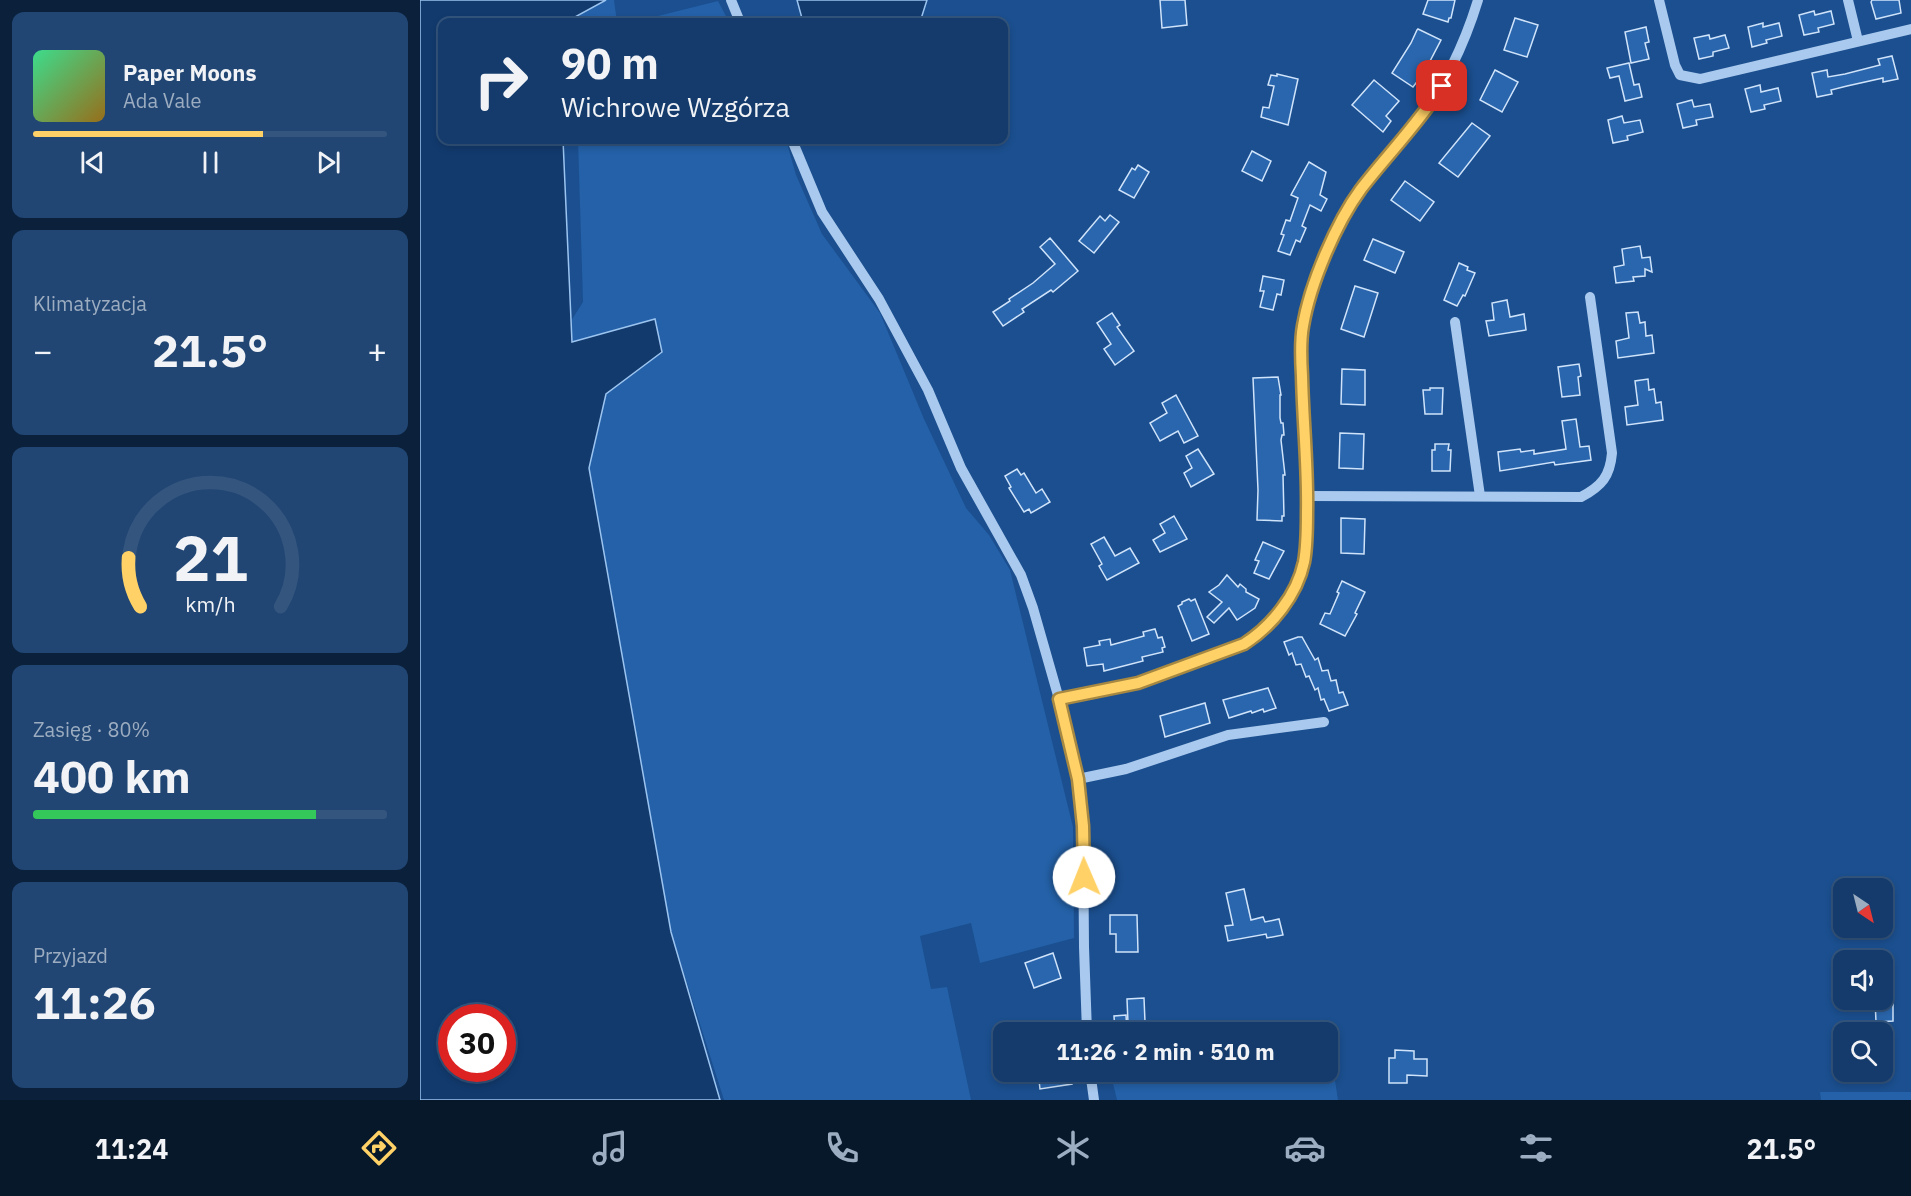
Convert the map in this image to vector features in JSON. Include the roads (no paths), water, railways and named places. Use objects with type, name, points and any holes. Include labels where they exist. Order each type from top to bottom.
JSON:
[{"type":"street","points":[[731,0],[738,18]]},
{"type":"street","points":[[1059,699],[1138,683],[1230,650],[1256,636],[1278,612],[1299,579],[1304,561],[1307,496],[1301,359],[1303,328],[1311,294],[1338,230],[1359,192],[1414,128],[1450,72],[1472,22],[1478,0]]},
{"type":"street","points":[[1659,0],[1675,65],[1680,75],[1689,78],[1700,79],[1911,29]]},
{"type":"street","points":[[1848,0],[1858,41]]},
{"type":"street","points":[[794,144],[822,212],[884,309],[928,390],[962,468],[1021,574],[1034,608],[1078,779],[1083,826],[1087,1022]]},
{"type":"street","points":[[1307,496],[1581,497],[1596,489],[1611,466],[1612,453],[1590,297]]},
{"type":"street","points":[[1455,322],[1480,496]]},
{"type":"street","points":[[1078,779],[1126,769],[1228,735],[1324,722]]},
{"type":"street","points":[[1092,1082],[1094,1100]]}]
